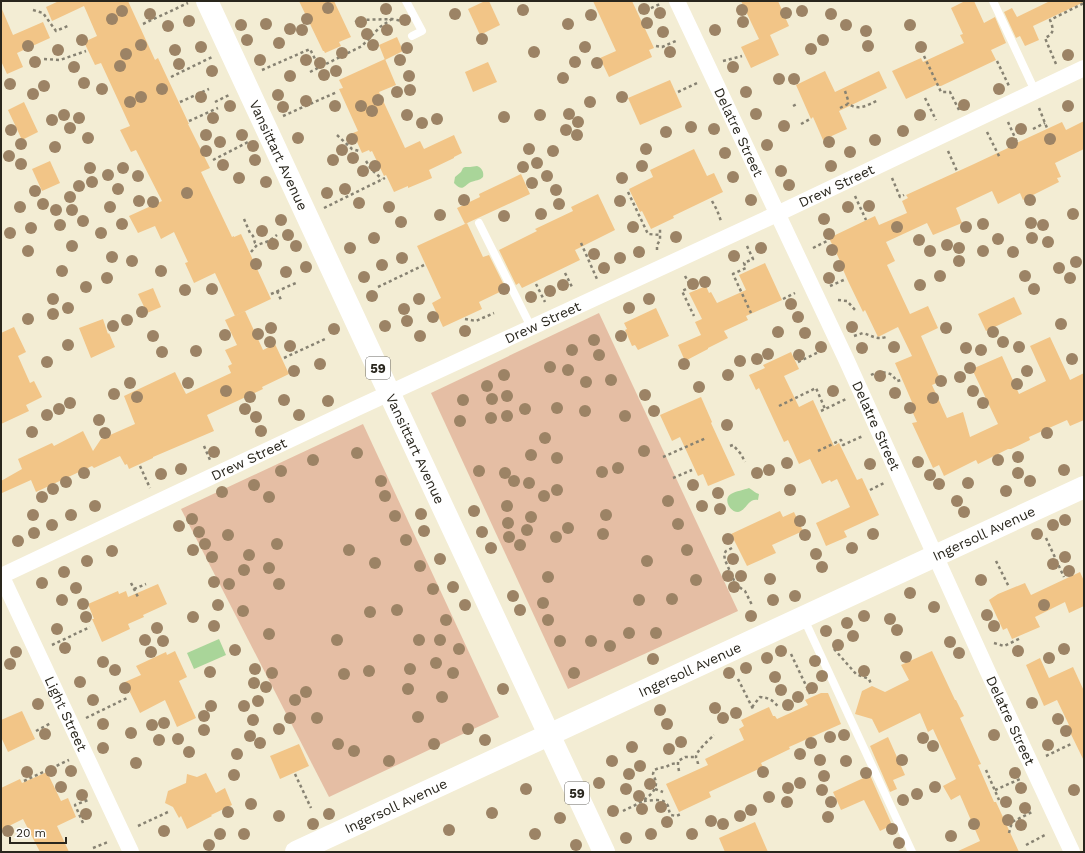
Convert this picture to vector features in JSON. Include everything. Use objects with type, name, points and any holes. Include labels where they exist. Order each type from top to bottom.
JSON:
[{"type":"main road","name":"Vansittart Avenue","points":[[207,1],[604,852]]},
{"type":"main road","name":"Ingersoll Avenue","points":[[296,852],[1084,487]]},
{"type":"street","name":"Delatre Street","points":[[670,2],[777,214],[846,359],[1072,852]]},
{"type":"street","name":"Drew Street","points":[[1,576],[531,327],[777,214],[1036,98],[1084,68]]},
{"type":"street","name":"Light Street","points":[[1,576],[131,852]]},
{"type":"lane","points":[[406,1],[422,31],[412,36]]},
{"type":"lane","points":[[993,1],[1036,98]]},
{"type":"lane","points":[[480,223],[531,327]]},
{"type":"lane","points":[[803,617],[912,852]]},
{"type":"path","points":[[144,24],[193,1]]},
{"type":"path","points":[[640,13],[670,2]]},
{"type":"path","points":[[1058,68],[1045,38],[1051,36],[1052,33],[1052,24],[1050,20],[1084,3]]},
{"type":"path","points":[[32,10],[43,13],[56,31],[70,25]]},
{"type":"path","points":[[355,22],[359,20],[403,21]]},
{"type":"path","points":[[310,72],[362,46],[380,27],[392,20]]},
{"type":"path","points":[[656,46],[662,47],[680,40]]},
{"type":"path","points":[[171,77],[230,49]]},
{"type":"path","points":[[243,79],[310,49],[319,67]]},
{"type":"path","points":[[44,59],[60,60],[86,52]]},
{"type":"path","points":[[722,61],[742,56]]},
{"type":"path","points":[[924,56],[941,92],[950,92],[961,114]]},
{"type":"path","points":[[997,61],[1011,90]]},
{"type":"path","points":[[678,92],[700,82]]},
{"type":"path","points":[[180,102],[209,89]]},
{"type":"path","points":[[845,90],[848,104]]},
{"type":"path","points":[[213,160],[266,128],[337,92]]},
{"type":"path","points":[[925,98],[938,124]]},
{"type":"path","points":[[1036,98],[1047,128]]},
{"type":"path","points":[[848,104],[861,108],[879,100]]},
{"type":"path","points":[[793,106],[797,104]]},
{"type":"path","points":[[840,108],[848,104]]},
{"type":"path","points":[[189,121],[218,108]]},
{"type":"path","points":[[800,124],[810,119]]},
{"type":"path","points":[[1006,120],[1017,142]]},
{"type":"path","points":[[1033,129],[1045,123]]},
{"type":"path","points":[[986,130],[1000,158]]},
{"type":"path","points":[[337,135],[352,149],[359,151]]},
{"type":"path","points":[[947,148],[957,171]]},
{"type":"path","points":[[307,216],[383,179],[371,169],[366,161]]},
{"type":"path","points":[[890,175],[900,197],[904,195]]},
{"type":"path","points":[[628,192],[648,234],[660,235]]},
{"type":"path","points":[[853,192],[866,220]]},
{"type":"path","points":[[712,201],[720,220],[723,223]]},
{"type":"path","points":[[244,219],[250,233],[253,236],[254,243],[257,245]]},
{"type":"path","points":[[657,254],[656,250],[660,240],[660,230]]},
{"type":"path","points":[[251,252],[257,245],[269,241],[277,235]]},
{"type":"path","points":[[809,249],[829,240]]},
{"type":"path","points":[[745,242],[753,258],[744,263],[746,268],[733,274],[751,313]]},
{"type":"path","points":[[581,243],[599,282]]},
{"type":"path","points":[[378,287],[424,265]]},
{"type":"path","points":[[683,272],[691,287],[682,291],[694,316]]},
{"type":"path","points":[[565,273],[574,292]]},
{"type":"path","points":[[827,287],[846,279]]},
{"type":"path","points":[[271,294],[298,282]]},
{"type":"path","points":[[536,284],[547,305]]},
{"type":"path","points":[[277,291],[281,300]]},
{"type":"path","points":[[783,299],[798,291]]},
{"type":"path","points":[[833,302],[838,300],[847,301],[855,310]]},
{"type":"path","points":[[465,319],[476,322],[494,314]]},
{"type":"path","points":[[850,338],[863,333],[880,339],[886,337]]},
{"type":"path","points":[[284,358],[325,339]]},
{"type":"path","points":[[798,362],[824,350]]},
{"type":"path","points":[[868,376],[875,373],[884,372],[892,375],[897,380],[901,380]]},
{"type":"path","points":[[779,406],[816,388],[826,409]]},
{"type":"path","points":[[821,411],[848,398]]},
{"type":"path","points":[[818,451],[841,440],[843,445],[866,435]]},
{"type":"path","points":[[664,457],[706,438]]},
{"type":"path","points":[[730,446],[733,445],[741,454],[745,462]]},
{"type":"path","points":[[204,446],[211,462]]},
{"type":"path","points":[[140,466],[151,490]]},
{"type":"path","points":[[673,478],[692,470]]},
{"type":"path","points":[[870,490],[886,482]]},
{"type":"path","points":[[1046,538],[1064,577]]},
{"type":"path","points":[[732,548],[724,554],[725,560],[736,584],[745,591],[752,605]]},
{"type":"path","points":[[996,561],[1009,587]]},
{"type":"path","points":[[131,583],[138,597]]},
{"type":"path","points":[[134,589],[146,584]]},
{"type":"path","points":[[50,646],[90,627]]},
{"type":"path","points":[[990,642],[1004,646],[1021,638]]},
{"type":"path","points":[[830,646],[856,674],[869,679],[871,684]]},
{"type":"path","points":[[792,654],[810,694]]},
{"type":"path","points":[[738,679],[754,711]]},
{"type":"path","points":[[752,707],[760,697],[774,701],[779,708]]},
{"type":"path","points":[[84,719],[127,698]]},
{"type":"path","points":[[36,731],[55,722]]},
{"type":"path","points":[[698,764],[696,756],[702,747],[714,735]]},
{"type":"path","points":[[1044,757],[1073,743]]},
{"type":"path","points":[[644,801],[655,789],[656,779],[653,774],[654,770],[678,763],[678,761],[686,757],[696,756]]},
{"type":"path","points":[[24,780],[72,758]]},
{"type":"path","points":[[678,763],[679,772]]},
{"type":"path","points":[[51,776],[54,772],[55,766]]},
{"type":"path","points":[[986,770],[999,800]]},
{"type":"path","points":[[995,790],[1035,772]]},
{"type":"path","points":[[295,774],[311,808]]},
{"type":"path","points":[[655,789],[663,792]]},
{"type":"path","points":[[83,823],[75,806],[91,798]]},
{"type":"path","points":[[623,811],[644,801],[658,800],[664,801],[667,804],[671,815],[676,816],[681,814]]},
{"type":"path","points":[[1009,832],[1012,822],[1039,809]]},
{"type":"path","points":[[134,827],[170,811]]},
{"type":"path","points":[[1026,845],[1050,833]]},
{"type":"path","points":[[93,848],[111,840]]},
{"type":"shaded area","points":[[477,166],[483,172],[482,178],[461,188],[454,183],[455,177],[463,168]]},
{"type":"shaded area","points":[[599,313],[738,611],[568,689],[431,393]]},
{"type":"shaded area","points":[[363,424],[499,717],[329,797],[181,509]]},
{"type":"shaded area","points":[[749,488],[759,494],[758,500],[752,501],[741,511],[738,512],[732,510],[728,504],[727,498],[735,492]]},
{"type":"shaded area","points":[[219,639],[226,655],[194,669],[187,653]]},
{"type":"building","points":[[59,1],[128,1],[155,60],[158,58],[210,168],[201,172],[232,237],[241,234],[271,299],[235,316],[215,273],[194,283],[185,263],[188,262],[174,232],[161,239],[155,226],[138,233],[129,216],[162,201],[136,150],[131,152],[120,130],[130,126],[101,63],[95,65],[84,42],[97,36],[84,6],[52,21],[46,7]]},
{"type":"building","points":[[299,1],[334,1],[351,37],[339,42],[341,46],[325,53]]},
{"type":"building","points":[[485,1],[489,1],[500,25],[480,35],[468,9]]},
{"type":"building","points":[[593,1],[632,1],[654,48],[649,50],[652,57],[609,77],[600,58],[616,51]]},
{"type":"building","points":[[741,1],[778,1],[789,26],[770,35],[779,55],[751,68],[741,47],[759,39]]},
{"type":"building","points":[[965,1],[974,1],[984,23],[995,17],[1006,43],[991,50],[996,60],[941,86],[938,84],[906,99],[892,71],[921,58],[923,62],[964,43],[960,35],[963,34],[951,8]]},
{"type":"building","points":[[1050,1],[1084,2],[1033,26],[1039,40],[1025,46],[1020,36],[1016,38],[1004,12],[1012,8],[1017,17]]},
{"type":"building","points":[[1,7],[13,35],[43,22],[50,38],[17,53],[23,67],[7,74],[1,61]]},
{"type":"building","points":[[397,37],[403,51],[385,60],[379,45]]},
{"type":"building","points":[[385,59],[396,85],[379,92],[405,148],[420,141],[424,149],[454,135],[462,153],[429,170],[432,178],[394,192],[386,175],[384,176],[372,151],[370,152],[369,150],[362,153],[353,133],[358,131],[339,89],[343,88],[339,80]]},
{"type":"building","points":[[488,62],[497,82],[473,92],[465,72]]},
{"type":"building","points":[[825,71],[835,92],[879,71],[887,88],[839,111],[847,129],[823,140],[813,117],[811,119],[796,85]]},
{"type":"building","points":[[670,80],[682,107],[640,125],[628,98]]},
{"type":"building","points":[[24,102],[38,132],[22,140],[8,110]]},
{"type":"building","points":[[1084,121],[1084,149],[1055,163],[1061,177],[1057,178],[1059,182],[1023,200],[1020,193],[998,204],[992,191],[956,208],[962,223],[933,235],[927,223],[886,242],[895,261],[887,265],[910,314],[928,306],[938,328],[921,336],[941,381],[932,385],[947,418],[963,412],[970,437],[998,424],[972,369],[1002,356],[1019,394],[1046,381],[1030,346],[1050,337],[1070,380],[1084,373],[1084,420],[1070,426],[1067,420],[1029,437],[1030,440],[1011,449],[1008,449],[978,464],[976,460],[944,476],[939,465],[933,468],[912,423],[917,422],[912,411],[915,409],[895,363],[912,356],[898,327],[878,337],[865,310],[863,312],[829,238],[875,216],[879,225],[907,213],[902,201],[908,198],[906,195],[1062,122],[1066,130]]},
{"type":"building","points":[[694,149],[707,176],[714,173],[723,192],[673,216],[674,218],[651,229],[642,211],[640,212],[629,189],[653,177],[650,170]]},
{"type":"building","points":[[50,161],[60,183],[42,191],[32,169]]},
{"type":"building","points":[[521,174],[530,194],[465,224],[457,208],[480,197],[479,194]]},
{"type":"building","points":[[598,194],[615,230],[575,250],[580,260],[522,288],[519,283],[516,285],[499,250],[537,231],[535,229],[573,211],[571,207]]},
{"type":"building","points":[[467,223],[483,257],[489,255],[506,289],[479,302],[482,309],[443,327],[432,303],[441,298],[417,246]]},
{"type":"building","points":[[765,263],[782,300],[746,316],[748,320],[724,331],[728,338],[685,361],[678,345],[701,335],[695,322],[702,319],[689,293],[706,286],[709,293],[711,292],[717,303],[746,290],[739,275]]},
{"type":"building","points":[[153,288],[161,307],[147,313],[138,294]]},
{"type":"building","points":[[1014,297],[1022,314],[986,331],[978,314]]},
{"type":"building","points":[[656,308],[669,336],[638,350],[635,345],[632,346],[625,330],[627,329],[624,323]]},
{"type":"building","points":[[245,311],[263,350],[275,344],[289,374],[262,387],[263,389],[207,415],[214,431],[129,469],[127,464],[125,465],[120,456],[94,468],[92,466],[36,492],[31,480],[2,493],[1,481],[22,469],[18,459],[52,443],[54,446],[83,431],[93,451],[101,439],[135,424],[124,396],[175,372],[186,394],[231,373],[228,366],[232,364],[225,350],[237,345],[225,320]]},
{"type":"building","points":[[103,319],[108,334],[109,333],[115,347],[91,358],[79,328]]},
{"type":"building","points":[[14,327],[26,352],[18,356],[30,383],[34,381],[42,397],[26,405],[29,411],[1,424],[1,333]]},
{"type":"building","points":[[791,352],[799,369],[784,376],[799,407],[813,400],[834,446],[839,443],[857,480],[862,478],[879,515],[844,531],[847,537],[826,546],[816,523],[850,507],[837,479],[831,482],[830,480],[822,484],[810,459],[799,464],[788,440],[784,442],[759,388],[756,390],[749,375],[765,368],[763,365]]},
{"type":"building","points":[[701,397],[712,422],[711,423],[735,475],[708,486],[703,474],[698,476],[680,437],[672,441],[660,415]]},
{"type":"building","points":[[780,511],[783,517],[794,512],[803,531],[772,545],[776,553],[747,566],[731,534]]},
{"type":"building","points":[[1080,572],[1084,581],[1084,606],[1069,613],[1065,602],[1035,617],[1040,627],[1012,639],[1007,628],[1003,630],[989,600],[998,594],[1025,583],[1031,595]]},
{"type":"building","points":[[158,584],[167,604],[128,624],[130,629],[102,642],[92,619],[94,619],[88,604],[118,591],[119,594],[126,591],[128,597]]},
{"type":"building","points":[[175,651],[187,677],[179,681],[196,718],[177,727],[165,700],[140,713],[125,682],[141,675],[136,666],[166,652],[167,655]]},
{"type":"building","points":[[932,651],[964,716],[960,718],[981,764],[978,765],[994,802],[996,802],[1019,852],[956,852],[980,841],[960,795],[951,800],[943,786],[956,779],[933,729],[928,732],[920,713],[879,733],[872,719],[855,714],[862,691],[872,686],[885,692],[909,680],[901,665]]},
{"type":"building","points":[[1040,658],[1049,678],[1073,667],[1084,691],[1084,761],[1067,726],[1069,725],[1057,700],[1044,706],[1026,665]]},
{"type":"building","points":[[821,693],[828,693],[841,724],[789,747],[790,749],[761,763],[763,767],[709,792],[711,797],[679,812],[666,784],[708,765],[705,759],[744,740],[739,729],[744,726],[741,720],[769,707],[773,716],[777,719],[808,705],[805,700]]},
{"type":"building","points":[[22,711],[35,739],[8,752],[1,737],[1,720]]},
{"type":"building","points":[[888,737],[905,775],[893,780],[897,789],[890,792],[870,746]]},
{"type":"building","points":[[299,744],[309,766],[280,779],[270,756]]},
{"type":"building","points":[[47,772],[61,801],[68,798],[76,817],[57,826],[69,852],[40,852],[23,819],[1,830],[1,788],[20,779],[22,783]]},
{"type":"building","points":[[206,773],[216,793],[225,788],[232,805],[187,829],[181,816],[179,818],[173,807],[165,803],[168,791],[186,783],[187,774],[197,777]]},
{"type":"building","points":[[870,775],[892,825],[880,831],[864,800],[841,810],[833,792]]},
{"type":"building","points":[[755,822],[768,852],[725,852],[719,838]]}]
